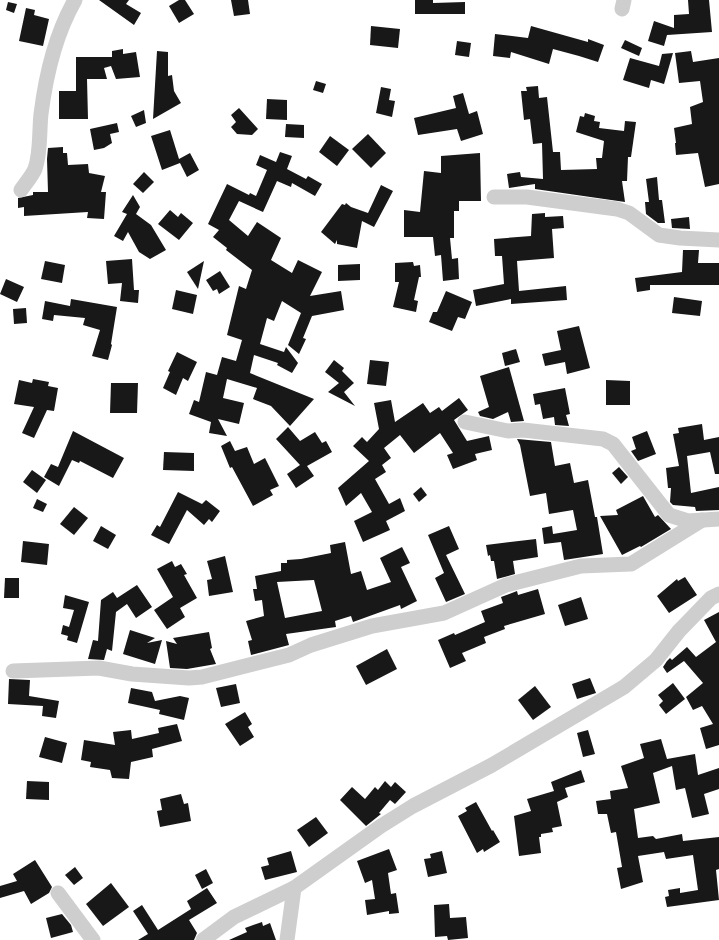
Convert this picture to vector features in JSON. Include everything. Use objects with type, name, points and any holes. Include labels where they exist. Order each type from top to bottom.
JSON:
[{"type":"street","points":[[21,190],[35,170],[40,135],[41,114],[53,49],[62,23],[75,0]]},
{"type":"street","points":[[494,197],[527,197],[617,209],[629,213],[659,235],[680,238],[719,240]]},
{"type":"street","points":[[466,422],[508,430],[523,430],[603,440],[613,444],[669,515],[688,521],[719,519]]},
{"type":"street","points":[[13,671],[99,668],[132,674],[189,678],[202,677],[289,655],[311,645],[372,626],[444,613],[506,585],[581,566],[631,564],[702,520]]},
{"type":"street","points":[[203,940],[234,917],[294,888],[381,826],[414,806],[492,765],[624,687],[656,660],[685,625],[712,598],[719,594]]},
{"type":"street","points":[[287,940],[294,888]]},
{"type":"street","points":[[58,893],[93,940]]},
{"type":"building","points":[[99,0],[129,0],[126,4],[141,13],[134,25]]},
{"type":"building","points":[[179,0],[185,0],[194,14],[179,23],[169,6]]},
{"type":"building","points":[[231,0],[248,0],[250,14],[234,16]]},
{"type":"building","points":[[415,0],[433,0],[433,3],[465,2],[465,14],[415,14]]},
{"type":"building","points":[[688,0],[709,0],[712,32],[667,35],[664,46],[648,41],[654,21],[674,28],[674,15],[689,14]]},
{"type":"building","points":[[8,2],[17,4],[14,13],[6,10]]},
{"type":"building","points":[[26,8],[35,10],[34,15],[49,19],[43,46],[19,41]]},
{"type":"building","points":[[371,26],[400,29],[398,48],[370,45]]},
{"type":"building","points":[[531,26],[588,42],[588,39],[604,45],[598,62],[553,49],[549,64],[511,52],[510,58],[493,56],[495,34],[528,38]]},
{"type":"building","points":[[625,40],[642,48],[639,56],[621,48]]},
{"type":"building","points":[[457,41],[471,43],[469,57],[455,55]]},
{"type":"building","points":[[123,49],[123,54],[136,52],[140,77],[116,79],[111,66],[104,68],[107,79],[87,79],[88,119],[59,119],[59,91],[76,91],[76,57],[112,57],[112,51]]},
{"type":"building","points":[[157,51],[168,52],[168,76],[172,75],[174,91],[181,103],[153,119]]},
{"type":"building","points":[[691,51],[693,62],[719,58],[719,184],[705,187],[698,153],[676,155],[674,128],[692,124],[690,107],[703,102],[700,81],[679,83],[675,53]]},
{"type":"building","points":[[673,53],[664,84],[651,80],[649,88],[623,80],[630,58],[659,66],[662,54]]},
{"type":"building","points":[[316,81],[326,84],[323,93],[313,90]]},
{"type":"building","points":[[538,86],[539,98],[547,97],[553,152],[560,152],[561,170],[597,169],[596,158],[602,158],[604,141],[576,132],[580,116],[584,117],[585,113],[595,116],[594,121],[600,122],[599,128],[624,131],[625,121],[636,122],[631,157],[628,157],[627,181],[622,181],[625,202],[535,189],[535,184],[509,188],[507,174],[520,172],[521,177],[543,179],[542,143],[533,144],[530,119],[524,120],[521,91],[527,91],[526,87]]},
{"type":"building","points":[[381,87],[391,89],[389,100],[395,101],[392,117],[376,113]]},
{"type":"building","points":[[463,93],[469,114],[477,111],[483,134],[461,141],[457,129],[418,135],[414,118],[456,108],[453,96]]},
{"type":"building","points":[[267,99],[287,100],[287,120],[266,119]]},
{"type":"building","points":[[239,108],[258,129],[252,135],[237,134],[231,127],[236,122],[231,115]]},
{"type":"building","points":[[144,110],[146,123],[136,127],[131,116]]},
{"type":"building","points":[[117,123],[119,132],[110,134],[112,143],[104,148],[94,150],[90,129]]},
{"type":"building","points":[[286,124],[304,125],[304,138],[285,137]]},
{"type":"building","points":[[170,130],[179,159],[190,153],[199,170],[187,177],[180,163],[162,170],[151,136]]},
{"type":"building","points":[[368,134],[386,153],[371,168],[352,149]]},
{"type":"building","points":[[330,136],[349,150],[337,166],[319,152]]},
{"type":"building","points":[[63,147],[63,153],[67,153],[68,165],[88,164],[89,173],[105,176],[101,192],[106,192],[104,219],[87,218],[88,212],[24,216],[24,207],[18,208],[18,198],[33,195],[33,192],[48,192],[48,148]]},
{"type":"building","points":[[280,152],[292,156],[287,169],[306,179],[308,176],[322,184],[315,196],[292,183],[291,187],[277,181],[263,212],[239,201],[229,220],[248,236],[257,222],[281,238],[271,260],[292,273],[298,260],[322,272],[310,296],[341,291],[344,310],[312,316],[303,338],[306,339],[299,354],[288,345],[301,313],[282,301],[274,321],[267,318],[260,344],[284,352],[286,347],[298,363],[292,373],[277,365],[278,363],[254,355],[250,373],[314,399],[290,426],[271,406],[253,399],[257,388],[227,379],[223,398],[244,403],[239,424],[218,419],[227,436],[209,433],[211,422],[189,414],[194,400],[199,402],[206,372],[217,375],[222,357],[236,361],[242,340],[227,335],[239,286],[246,289],[252,270],[226,250],[227,248],[213,237],[219,230],[208,224],[227,184],[249,195],[250,193],[256,196],[267,170],[256,165],[260,155],[276,162]]},
{"type":"building","points":[[480,153],[481,201],[459,201],[459,211],[454,211],[454,238],[450,238],[452,259],[458,258],[459,279],[443,281],[441,255],[435,256],[433,237],[404,237],[404,210],[420,212],[424,171],[441,173],[441,156]]},
{"type":"building","points":[[144,172],[154,182],[143,193],[133,184]]},
{"type":"building","points":[[657,177],[659,200],[662,200],[665,223],[658,223],[646,214],[645,202],[649,202],[646,179]]},
{"type":"building","points":[[381,185],[393,191],[374,227],[362,221],[357,248],[337,244],[337,240],[335,244],[321,232],[342,204],[345,205],[346,203],[351,207],[368,213]]},
{"type":"building","points":[[133,195],[140,207],[136,214],[151,225],[166,250],[150,259],[139,252],[128,232],[123,241],[114,236],[127,214],[122,212]]},
{"type":"building","points":[[170,210],[178,217],[181,213],[193,223],[179,240],[158,224]]},
{"type":"building","points":[[545,213],[545,217],[563,216],[564,228],[552,229],[554,258],[517,261],[519,291],[566,286],[567,300],[511,304],[511,299],[476,306],[473,290],[504,284],[502,256],[495,256],[494,239],[531,236],[532,214]]},
{"type":"building","points":[[689,217],[690,229],[672,228],[671,219]]},
{"type":"building","points":[[683,250],[699,250],[698,263],[719,263],[719,285],[650,285],[650,290],[637,292],[635,278],[682,272]]},
{"type":"building","points":[[132,259],[134,290],[139,290],[138,303],[120,301],[122,283],[108,284],[106,261]]},
{"type":"building","points":[[45,261],[65,265],[62,283],[41,279]]},
{"type":"building","points":[[204,261],[198,289],[187,272]]},
{"type":"building","points":[[413,262],[414,266],[420,265],[421,277],[419,277],[414,300],[418,301],[416,312],[393,307],[399,282],[395,282],[395,263]]},
{"type":"building","points":[[360,264],[360,280],[338,281],[338,265]]},
{"type":"building","points":[[220,271],[230,287],[219,294],[217,289],[213,291],[206,280]]},
{"type":"building","points":[[6,279],[24,287],[17,302],[0,294]]},
{"type":"building","points":[[176,290],[197,295],[193,314],[172,309]]},
{"type":"building","points":[[446,291],[472,302],[465,319],[458,317],[452,331],[429,322],[433,312],[437,312]]},
{"type":"building","points":[[674,297],[702,301],[700,316],[672,313]]},
{"type":"building","points":[[71,299],[117,307],[112,345],[108,360],[92,356],[100,330],[83,325],[85,318],[54,315],[53,321],[42,319],[45,301],[70,306]]},
{"type":"building","points":[[26,308],[27,323],[14,324],[13,309]]},
{"type":"building","points":[[579,326],[590,368],[567,374],[565,362],[545,366],[542,354],[561,350],[557,331]]},
{"type":"building","points":[[516,349],[520,362],[505,366],[502,353]]},
{"type":"building","points":[[177,352],[197,362],[188,381],[183,378],[176,395],[163,388],[170,372],[168,371]]},
{"type":"building","points":[[334,360],[344,368],[342,371],[354,383],[344,392],[355,406],[328,392],[339,383],[325,372]]},
{"type":"building","points":[[370,360],[389,362],[386,386],[367,384]]},
{"type":"building","points":[[509,367],[524,421],[511,422],[508,412],[493,419],[480,416],[478,412],[489,407],[480,376]]},
{"type":"building","points":[[33,379],[49,382],[48,386],[58,388],[54,411],[47,410],[34,438],[22,433],[34,407],[14,404],[19,380],[32,383]]},
{"type":"building","points":[[606,380],[630,381],[630,405],[606,405]]},
{"type":"building","points":[[111,383],[138,383],[137,413],[110,413]]},
{"type":"building","points":[[565,388],[570,414],[566,415],[569,426],[555,425],[554,417],[543,419],[540,404],[535,405],[533,394]]},
{"type":"building","points":[[459,398],[468,410],[454,420],[467,441],[489,436],[492,450],[475,454],[477,460],[453,469],[447,455],[453,453],[440,433],[414,453],[400,435],[384,448],[391,458],[382,465],[386,472],[375,479],[389,504],[400,498],[405,511],[386,521],[390,530],[363,542],[354,521],[372,512],[361,493],[346,506],[338,488],[369,461],[353,446],[362,437],[367,442],[379,429],[374,403],[391,400],[395,422],[423,403],[430,413],[439,407],[442,411]]},
{"type":"building","points":[[702,424],[704,440],[719,437],[719,474],[715,474],[710,452],[687,456],[691,493],[719,487],[719,510],[696,511],[695,507],[673,505],[670,502],[671,488],[668,488],[666,468],[679,466],[673,434],[679,433],[678,428]]},
{"type":"building","points":[[288,427],[300,441],[315,432],[322,443],[326,441],[332,452],[307,466],[314,476],[296,488],[287,474],[300,465],[276,439]]},
{"type":"building","points":[[73,431],[124,458],[113,478],[80,461],[79,463],[72,460],[59,486],[44,477],[51,464],[58,467]]},
{"type":"building","points":[[647,431],[656,454],[638,461],[631,451],[636,449],[632,437]]},
{"type":"building","points":[[517,439],[551,442],[555,466],[570,463],[574,483],[588,480],[595,517],[597,517],[603,554],[564,560],[561,542],[544,544],[542,528],[552,526],[553,534],[577,530],[573,510],[549,514],[546,493],[530,496],[520,445]]},
{"type":"building","points":[[230,441],[235,451],[247,447],[254,464],[265,458],[279,486],[270,490],[273,495],[253,506],[232,467],[230,468],[221,446]]},
{"type":"building","points":[[164,452],[194,453],[194,471],[163,470]]},
{"type":"building","points":[[619,467],[628,477],[621,484],[612,473]]},
{"type":"building","points":[[32,470],[46,480],[37,493],[23,482]]},
{"type":"building","points":[[421,487],[427,495],[419,502],[413,494]]},
{"type":"building","points":[[178,492],[202,504],[206,500],[220,511],[212,522],[209,519],[204,525],[187,510],[169,544],[151,535],[157,525],[160,527]]},
{"type":"building","points":[[643,496],[655,517],[658,515],[671,529],[641,547],[640,546],[622,555],[600,516],[618,515],[616,510]]},
{"type":"building","points":[[37,499],[47,504],[43,512],[33,508]]},
{"type":"building","points":[[74,507],[88,518],[74,535],[60,524]]},
{"type":"building","points":[[101,526],[116,535],[108,549],[93,541]]},
{"type":"building","points":[[449,526],[459,549],[446,555],[465,594],[446,602],[435,578],[444,573],[428,535]]},
{"type":"building","points":[[536,539],[538,557],[513,561],[515,574],[497,579],[494,561],[491,561],[490,555],[488,556],[486,545]]},
{"type":"building","points":[[23,541],[49,544],[47,565],[21,562]]},
{"type":"building","points":[[345,542],[351,574],[361,571],[367,590],[391,582],[380,558],[402,547],[410,563],[401,567],[417,601],[401,609],[400,605],[353,622],[351,616],[335,621],[336,627],[286,634],[289,645],[251,655],[248,641],[252,640],[246,621],[264,616],[262,600],[255,601],[253,589],[257,589],[255,576],[281,571],[281,563],[287,563],[287,560],[301,559],[331,553],[330,545]],"holes":[[[314,580],[322,611],[285,618],[277,582]]]},
{"type":"building","points":[[225,556],[233,592],[209,596],[207,580],[212,579],[207,561]]},
{"type":"building","points":[[172,561],[175,567],[181,564],[187,574],[184,575],[197,598],[180,608],[185,617],[167,629],[154,610],[173,597],[157,569]]},
{"type":"building","points":[[685,577],[697,595],[669,613],[657,596],[677,579],[678,581]]},
{"type":"building","points":[[5,578],[19,578],[19,598],[4,598]]},
{"type":"building","points":[[137,585],[152,607],[136,618],[127,604],[116,612],[112,651],[107,649],[104,660],[88,659],[93,640],[98,641],[101,600],[113,592],[117,598]]},
{"type":"building","points":[[538,589],[545,614],[504,626],[505,629],[484,637],[486,643],[462,653],[466,661],[450,668],[438,640],[454,633],[455,635],[485,622],[481,611],[503,603],[501,597],[517,591],[518,595]]},
{"type":"building","points":[[65,595],[89,602],[77,643],[67,640],[68,636],[61,634],[63,625],[69,627],[74,610],[63,608]]},
{"type":"building","points":[[581,597],[588,619],[565,626],[558,605]]},
{"type":"building","points":[[719,612],[719,745],[706,749],[700,728],[713,724],[702,706],[693,710],[686,697],[703,683],[684,661],[667,673],[663,667],[670,658],[672,660],[687,647],[696,657],[716,642],[704,620]]},
{"type":"building","points":[[130,630],[155,638],[147,643],[162,640],[155,664],[123,654]]},
{"type":"building","points":[[209,632],[212,648],[210,649],[216,664],[187,669],[170,668],[166,641],[177,644],[173,638]]},
{"type":"building","points":[[387,649],[397,669],[366,685],[356,666]]},
{"type":"building","points":[[590,678],[596,693],[577,699],[572,684]]},
{"type":"building","points":[[9,679],[30,680],[29,696],[59,701],[56,718],[42,716],[43,706],[8,704]]},
{"type":"building","points":[[673,683],[685,699],[666,714],[659,705],[663,701],[658,695]]},
{"type":"building","points":[[236,684],[240,703],[221,707],[216,688]]},
{"type":"building","points":[[535,686],[551,707],[533,720],[518,700]]},
{"type":"building","points":[[131,688],[152,692],[155,701],[180,696],[189,698],[184,720],[159,714],[160,710],[128,703]]},
{"type":"building","points":[[245,712],[252,724],[248,727],[254,737],[240,746],[225,724]]},
{"type":"building","points":[[177,724],[182,741],[152,749],[153,757],[131,762],[129,779],[112,778],[110,770],[90,767],[91,762],[81,760],[84,740],[115,745],[113,732],[131,730],[132,739],[159,733],[158,728]]},
{"type":"building","points":[[588,730],[595,754],[583,757],[577,733]]},
{"type":"building","points":[[45,737],[67,743],[62,763],[39,757]]},
{"type":"building","points":[[661,739],[667,759],[695,754],[698,775],[719,768],[719,789],[704,794],[709,814],[692,818],[685,788],[676,790],[672,766],[653,773],[660,803],[634,809],[638,838],[653,836],[656,839],[682,834],[683,841],[719,837],[719,869],[716,870],[719,900],[667,907],[665,897],[669,896],[668,890],[680,888],[680,893],[698,890],[693,855],[666,859],[664,852],[638,856],[643,882],[621,889],[617,868],[622,867],[616,832],[611,833],[607,814],[598,814],[596,801],[611,799],[610,791],[628,788],[621,766],[644,758],[640,744]]},
{"type":"building","points":[[581,770],[585,782],[565,788],[568,797],[557,802],[562,826],[552,828],[553,832],[541,834],[541,837],[539,837],[541,853],[519,856],[514,816],[531,811],[527,799],[554,791],[551,782]]},
{"type":"building","points":[[27,781],[49,782],[49,800],[26,799]]},
{"type":"building","points":[[385,781],[391,787],[395,782],[406,792],[395,804],[390,800],[379,813],[381,814],[366,826],[340,800],[352,787],[365,799],[375,787],[378,790]]},
{"type":"building","points":[[181,794],[184,804],[188,803],[191,821],[160,827],[157,811],[162,810],[160,799]]},
{"type":"building","points":[[476,802],[492,831],[493,830],[500,842],[484,852],[483,849],[477,853],[458,816],[467,811],[465,808]]},
{"type":"building","points":[[316,817],[328,833],[309,847],[297,830]]},
{"type":"building","points":[[389,849],[397,870],[388,873],[391,894],[396,893],[399,913],[389,914],[389,911],[367,915],[365,900],[375,899],[372,880],[365,883],[357,861]]},
{"type":"building","points":[[291,851],[297,872],[265,880],[261,867],[269,865],[267,858]]},
{"type":"building","points":[[442,851],[447,873],[428,877],[424,859],[431,858],[430,854]]},
{"type":"building","points":[[35,860],[52,887],[49,893],[31,904],[24,891],[0,898],[0,886],[17,881],[13,874]]},
{"type":"building","points":[[75,867],[83,878],[74,885],[65,875]]},
{"type":"building","points":[[206,869],[213,883],[202,889],[195,875]]},
{"type":"building","points":[[111,883],[129,907],[103,926],[86,904]]},
{"type":"building","points":[[207,888],[217,903],[189,920],[197,933],[194,940],[138,940],[148,934],[133,911],[142,905],[158,930],[191,909],[187,901]]},
{"type":"building","points":[[449,904],[450,918],[466,917],[468,938],[448,940],[447,936],[435,937],[434,905]]},
{"type":"building","points":[[62,914],[71,925],[73,932],[51,938],[46,918]]},
{"type":"building","points":[[262,922],[263,926],[270,923],[276,940],[229,940],[247,932],[245,928]]}]
